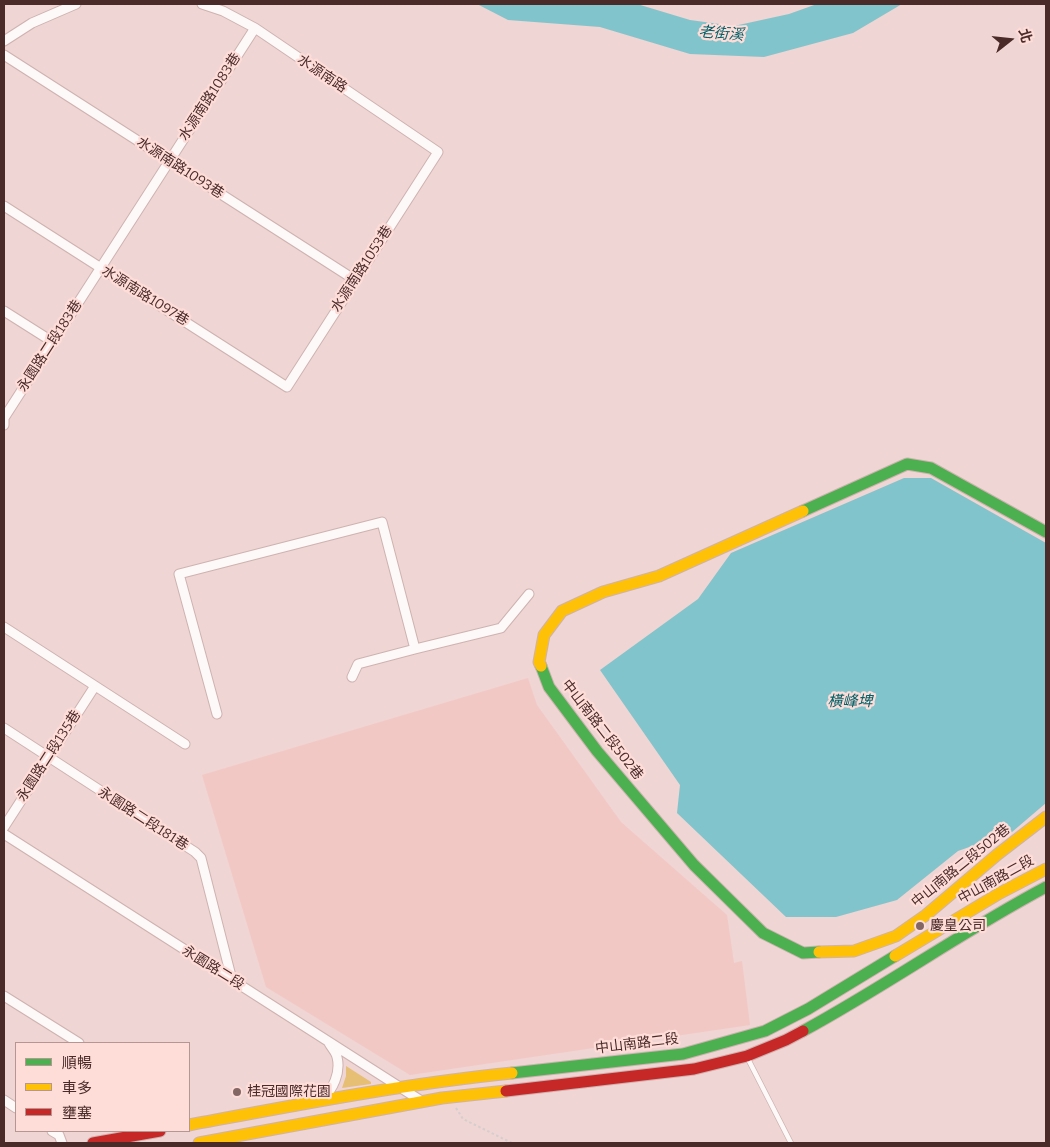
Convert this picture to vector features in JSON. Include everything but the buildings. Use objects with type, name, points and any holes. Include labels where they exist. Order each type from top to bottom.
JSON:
[{"type":"main road","name":"中山南路二段502巷","points":[[1046,532],[931,468],[907,464],[659,576],[603,592],[562,611],[544,635],[539,662],[549,687],[597,751],[694,865],[763,933],[803,953],[854,951],[896,936],[926,915],[998,854],[1046,817]]},
{"type":"main road","name":"中山南路二段","points":[[190,1125],[321,1101],[475,1077],[683,1054],[765,1031],[808,1009],[1000,893],[1046,869]]},
{"type":"main road","points":[[199,1143],[422,1102],[694,1069],[747,1056],[786,1040],[849,1006],[1012,905],[1046,887]]},
{"type":"main road","points":[[93,1143],[153,1132]]},
{"type":"street","points":[[4,41],[32,23],[76,4]]},
{"type":"street","name":"水源南路","points":[[202,4],[223,11],[255,28],[438,152]]},
{"type":"street","name":"水源南路1083巷","points":[[100,268],[255,28]]},
{"type":"street","name":"水源南路1093巷","points":[[4,55],[356,280]]},
{"type":"street","name":"水源南路1053巷","points":[[287,386],[438,152]]},
{"type":"street","name":"水源南路1097巷","points":[[4,206],[287,386]]},
{"type":"street","name":"永園路二段183巷","points":[[4,425],[4,418],[100,268]]},
{"type":"street","points":[[4,311],[52,342]]},
{"type":"street","points":[[217,714],[179,574],[382,522],[415,649]]},
{"type":"street","points":[[352,677],[358,664],[502,628],[529,594]]},
{"type":"street","points":[[4,626],[185,744]]},
{"type":"street","name":"永園路二段135巷","points":[[4,827],[94,686]]},
{"type":"street","name":"永園路二段181巷","points":[[4,728],[195,852],[201,858],[232,980]]},
{"type":"street","name":"永園路二段","points":[[4,834],[422,1102]]},
{"type":"street","points":[[4,996],[77,1042]]},
{"type":"street","points":[[321,1101],[335,1083],[338,1070],[337,1056],[327,1041]]},
{"type":"street","points":[[4,1100],[15,1107]]},
{"type":"street","points":[[54,1132],[59,1135],[62,1143]]},
{"type":"lane","points":[[747,1056],[791,1143]]},
{"type":"lane","points":[[475,1077],[478,1094]]},
{"type":"path","points":[[455,1108],[463,1119],[512,1143]]},
{"type":"shaded area","points":[[528,678],[537,705],[621,822],[727,915],[734,963],[742,961],[750,1025],[410,1075],[266,987],[202,775]]},
{"type":"shaded area","points":[[346,1066],[371,1082],[371,1084],[342,1088],[346,1076]]},
{"type":"water","name":"老街溪","points":[[477,4],[637,4],[690,20],[734,26],[789,14],[817,4],[902,4],[853,33],[764,57],[690,54],[600,27],[508,20]]},
{"type":"water","name":"橫峰埤","points":[[904,478],[931,478],[1046,543],[1046,803],[1012,832],[958,851],[897,900],[836,917],[786,917],[677,813],[680,785],[600,670],[698,599],[731,553]]},
{"type":"traffic: fast","points":[[803,511],[907,464],[931,468],[1046,532]]},
{"type":"traffic: fast","points":[[541,666],[549,687],[597,751],[694,865],[763,933],[803,953],[819,952]]},
{"type":"traffic: fast","points":[[803,1031],[1046,887]]},
{"type":"traffic: fast","points":[[512,1073],[683,1054],[765,1031],[808,1009],[895,956]]},
{"type":"traffic: slow","points":[[541,666],[539,662],[544,635],[562,611],[603,592],[659,576],[803,511]]},
{"type":"traffic: slow","points":[[819,952],[854,951],[896,936],[926,915],[998,854],[1046,817]]},
{"type":"traffic: slow","points":[[895,956],[1000,893],[1046,869]]},
{"type":"traffic: slow","points":[[190,1125],[390,1089],[512,1073]]},
{"type":"traffic: slow","points":[[199,1143],[442,1098],[506,1091]]},
{"type":"traffic: jam","points":[[506,1091],[694,1069],[747,1056],[803,1031]]},
{"type":"traffic: jam","points":[[93,1143],[154,1132]]},
{"type":"place","name":"慶皇公司","points":[[920,926]]},
{"type":"place","name":"桂冠國際花園","points":[[237,1092]]}]
